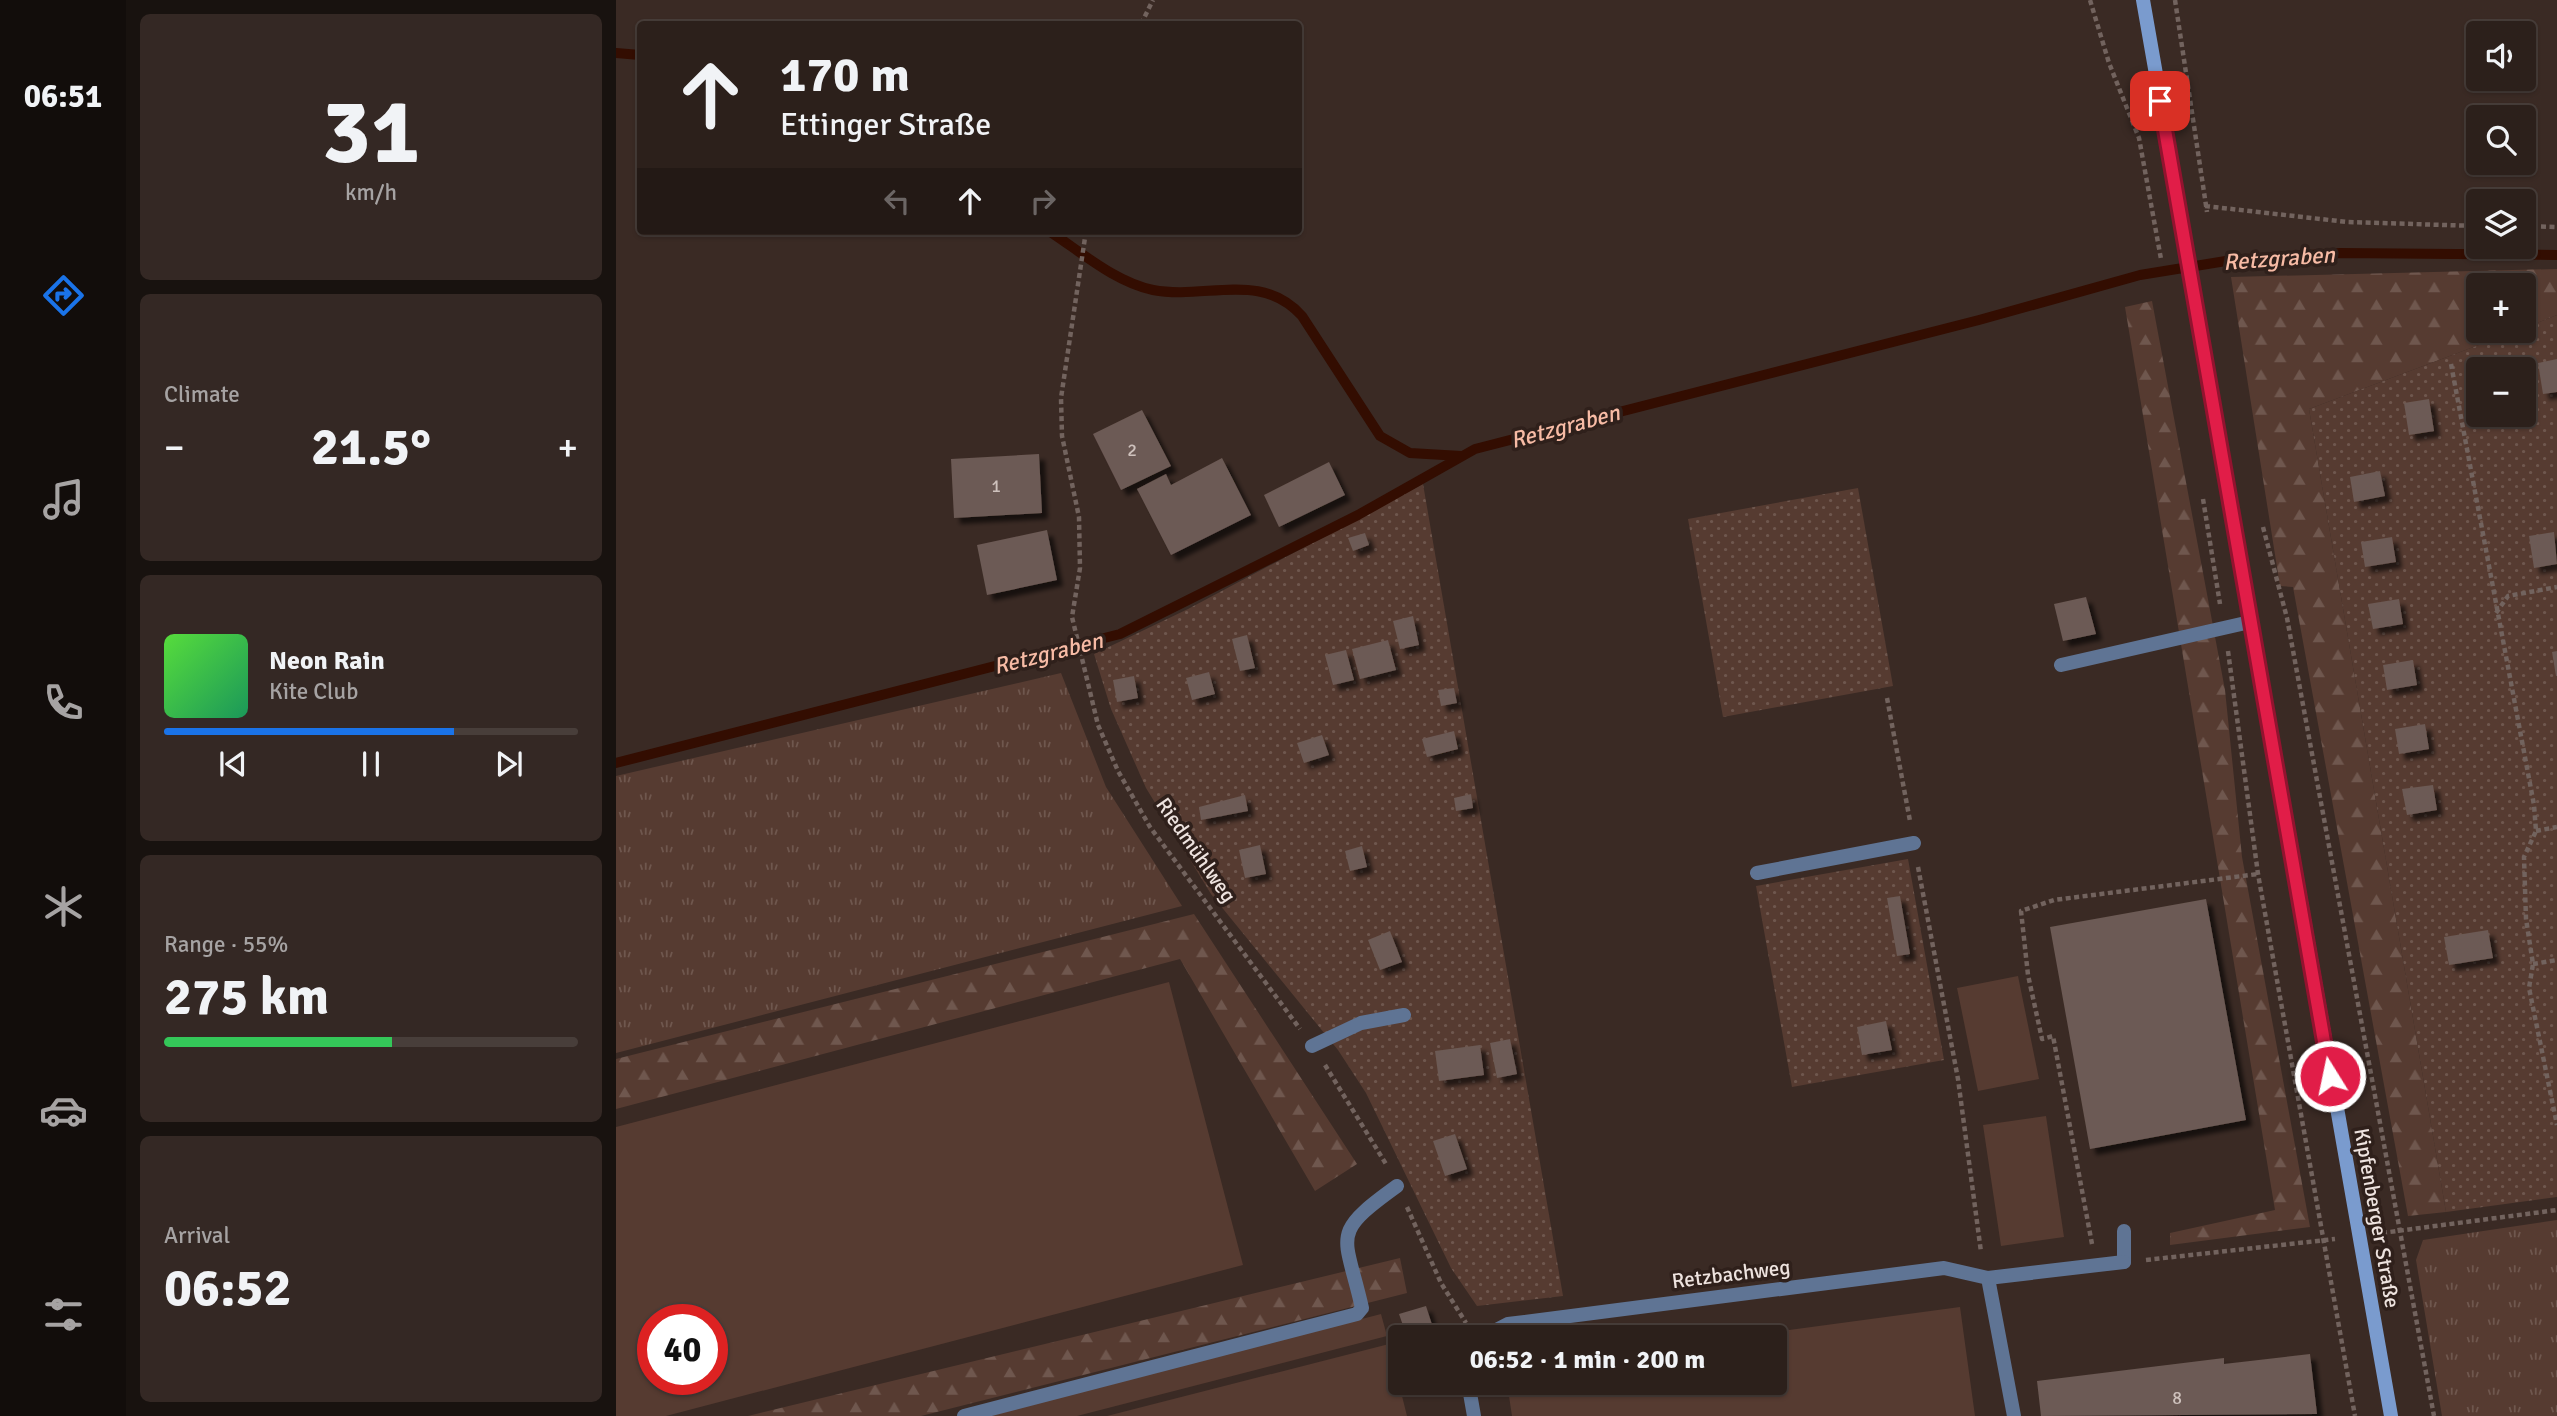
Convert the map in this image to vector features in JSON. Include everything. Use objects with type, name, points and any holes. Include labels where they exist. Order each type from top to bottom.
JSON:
[{"type":"street","name":"Kipfenberger Straße","points":[[2143,0],[2183,241],[2391,1416]]},
{"type":"street","points":[[2062,665],[2250,622]]},
{"type":"street","points":[[1757,873],[1914,843]]},
{"type":"street","points":[[1312,1046],[1361,1023],[1404,1015]]},
{"type":"street","points":[[964,1416],[1357,1314],[1362,1308],[1348,1256],[1346,1235],[1359,1214],[1397,1186]]},
{"type":"street","points":[[2124,1231],[2124,1262]]},
{"type":"street","name":"Retzbachweg","points":[[1506,1325],[1944,1268],[1988,1278],[2124,1262]]},
{"type":"street","points":[[1988,1278],[2014,1416]]},
{"type":"street","points":[[1470,1395],[1474,1416]]},
{"type":"path","points":[[1142,21],[1153,0]]},
{"type":"path","points":[[2090,0],[2109,63],[2139,138],[2158,245]]},
{"type":"path","points":[[2175,0],[2207,217]]},
{"type":"path","points":[[2177,202],[2347,222],[2466,226]]},
{"type":"path","points":[[2536,226],[2557,227]]},
{"type":"path","name":"Riedmühlweg","points":[[1085,235],[1061,398],[1062,436],[1079,517],[1080,568],[1072,617],[1098,725],[1118,771],[1150,827],[1312,1046]]},
{"type":"path","points":[[2451,364],[2534,805],[2536,831],[2524,857],[2526,919],[2533,964],[2529,988],[2557,1125]]},
{"type":"path","points":[[2202,491],[2258,874],[2356,1416]]},
{"type":"path","points":[[2261,523],[2287,618],[2434,1416]]},
{"type":"path","points":[[2496,613],[2508,596],[2557,587]]},
{"type":"path","points":[[2536,831],[2557,827]]},
{"type":"path","points":[[2097,1266],[2053,1036],[2042,1039],[2028,975],[2021,911],[2054,900],[2258,874]]},
{"type":"path","points":[[2533,964],[2557,960]]},
{"type":"path","points":[[1937,969],[1958,1079],[1978,1239],[1988,1278]]},
{"type":"path","points":[[2124,1262],[2326,1240],[2557,1210]]},
{"type":"green space","points":[[2557,269],[2557,315],[2536,323],[2536,273],[2466,273],[2466,343],[2484,343],[2309,409],[2446,1212],[2408,1216],[2293,587],[2280,586],[2231,277]]},
{"type":"green space","points":[[2152,301],[2225,690],[2242,857],[2310,1227],[2170,1245],[2170,1233],[2275,1210],[2125,307]]},
{"type":"green space","points":[[2557,315],[2557,1197],[2446,1212],[2309,409],[2484,343],[2536,343],[2536,323]]},
{"type":"green space","points":[[1423,484],[1563,1296],[1477,1306],[1451,1268],[1366,1093],[1338,1050],[1211,894],[1146,788],[1111,709],[1094,654],[1188,609]]},
{"type":"green space","points":[[1858,488],[1893,686],[1723,717],[1688,519]]},
{"type":"green space","points":[[1061,673],[1106,787],[1182,906],[616,1053],[616,776]]},
{"type":"green space","points":[[1908,859],[1944,1060],[1792,1087],[1756,886]]},
{"type":"green space","points":[[1194,914],[1357,1164],[1315,1191],[1180,959],[616,1109],[616,1059]]},
{"type":"green space","points":[[2018,976],[2039,1079],[1978,1091],[1957,988]]},
{"type":"green space","points":[[1169,982],[1243,1265],[666,1416],[616,1416],[616,1127]]},
{"type":"green space","points":[[2046,1116],[2064,1237],[2001,1246],[1983,1125]]},
{"type":"green space","points":[[2557,1220],[2557,1416],[2442,1416],[2416,1260],[2423,1240]]},
{"type":"green space","points":[[1400,1258],[1407,1293],[921,1416],[748,1416]]},
{"type":"green space","points":[[1960,1307],[1975,1416],[1512,1416],[1509,1395],[1787,1395],[1787,1330]]},
{"type":"green space","points":[[1381,1314],[1387,1336],[1077,1416],[986,1416]]},
{"type":"green space","points":[[1388,1344],[1388,1395],[1402,1395],[1407,1416],[1107,1416]]},
{"type":"building","points":[[2557,359],[2557,392],[2543,394],[2538,363]]},
{"type":"building","points":[[2429,399],[2434,431],[2409,435],[2404,403]]},
{"type":"building","points":[[1142,410],[1171,466],[1121,490],[1093,434]]},
{"type":"building","points":[[1039,454],[1042,513],[954,518],[951,459]]},
{"type":"building","points":[[1222,458],[1251,515],[1171,555],[1137,489],[1166,474],[1171,485]]},
{"type":"building","points":[[1329,462],[1345,495],[1279,527],[1264,495]]},
{"type":"building","points":[[2380,471],[2385,496],[2354,502],[2350,477]]},
{"type":"building","points":[[1047,530],[1057,580],[987,595],[977,545]]},
{"type":"building","points":[[2554,532],[2557,564],[2534,568],[2529,536]]},
{"type":"building","points":[[1365,533],[1369,545],[1353,551],[1348,538]]},
{"type":"building","points":[[2392,537],[2396,562],[2365,567],[2361,542]]},
{"type":"building","points":[[2086,597],[2096,634],[2063,641],[2054,604]]},
{"type":"building","points":[[2399,599],[2403,624],[2373,629],[2368,604]]},
{"type":"building","points":[[1413,616],[1419,645],[1400,649],[1393,621]]},
{"type":"building","points":[[1247,635],[1255,668],[1240,671],[1232,639]]},
{"type":"building","points":[[1388,640],[1396,670],[1360,679],[1352,649]]},
{"type":"building","points":[[1346,650],[1354,680],[1333,685],[1325,655]]},
{"type":"building","points":[[2557,651],[2557,676],[2556,676],[2552,652]]},
{"type":"building","points":[[2413,660],[2417,685],[2387,690],[2383,665]]},
{"type":"building","points":[[1209,672],[1215,694],[1192,700],[1186,678]]},
{"type":"building","points":[[1134,676],[1138,698],[1117,702],[1113,680]]},
{"type":"building","points":[[1454,688],[1457,703],[1441,706],[1438,690]]},
{"type":"building","points":[[2425,724],[2429,749],[2399,754],[2395,729]]},
{"type":"building","points":[[1454,731],[1458,749],[1427,757],[1422,739]]},
{"type":"building","points":[[1322,735],[1329,755],[1304,763],[1297,743]]},
{"type":"building","points":[[2433,785],[2437,810],[2407,815],[2402,789]]},
{"type":"building","points":[[1471,794],[1473,808],[1456,811],[1454,798]]},
{"type":"building","points":[[1245,795],[1248,811],[1201,820],[1199,807]]},
{"type":"building","points":[[1260,845],[1266,874],[1245,878],[1239,850]]},
{"type":"building","points":[[1362,846],[1367,867],[1350,871],[1345,851]]},
{"type":"building","points":[[1900,896],[1910,954],[1897,956],[1887,898]]},
{"type":"building","points":[[2206,899],[2246,1120],[2090,1149],[2050,927]]},
{"type":"building","points":[[2488,930],[2493,958],[2449,965],[2444,937]]},
{"type":"building","points":[[1390,931],[1402,962],[1380,970],[1368,940]]},
{"type":"building","points":[[1886,1021],[1892,1050],[1862,1055],[1857,1027]]},
{"type":"building","points":[[1510,1039],[1517,1074],[1497,1078],[1490,1043]]},
{"type":"building","points":[[1480,1045],[1484,1075],[1439,1081],[1435,1051]]},
{"type":"building","points":[[1455,1134],[1467,1169],[1445,1176],[1433,1141]]},
{"type":"building","points":[[1426,1306],[1432,1325],[1403,1325],[1399,1314]]},
{"type":"building","points":[[2310,1354],[2317,1414],[2041,1416],[2037,1381],[2224,1358],[2224,1364]]},
{"type":"waterway","points":[[616,53],[637,55]]},
{"type":"waterway","points":[[1055,235],[1099,265],[1139,286],[1173,292],[1251,290],[1286,302],[1302,316],[1380,436],[1410,453],[1461,456]]},
{"type":"waterway","name":"Retzgraben","points":[[616,763],[1120,634],[1358,515],[1475,449],[1979,320],[2140,275],[2232,260],[2340,253],[2557,255]]},
{"type":"route","points":[[2160,101],[2330,1076]]}]
